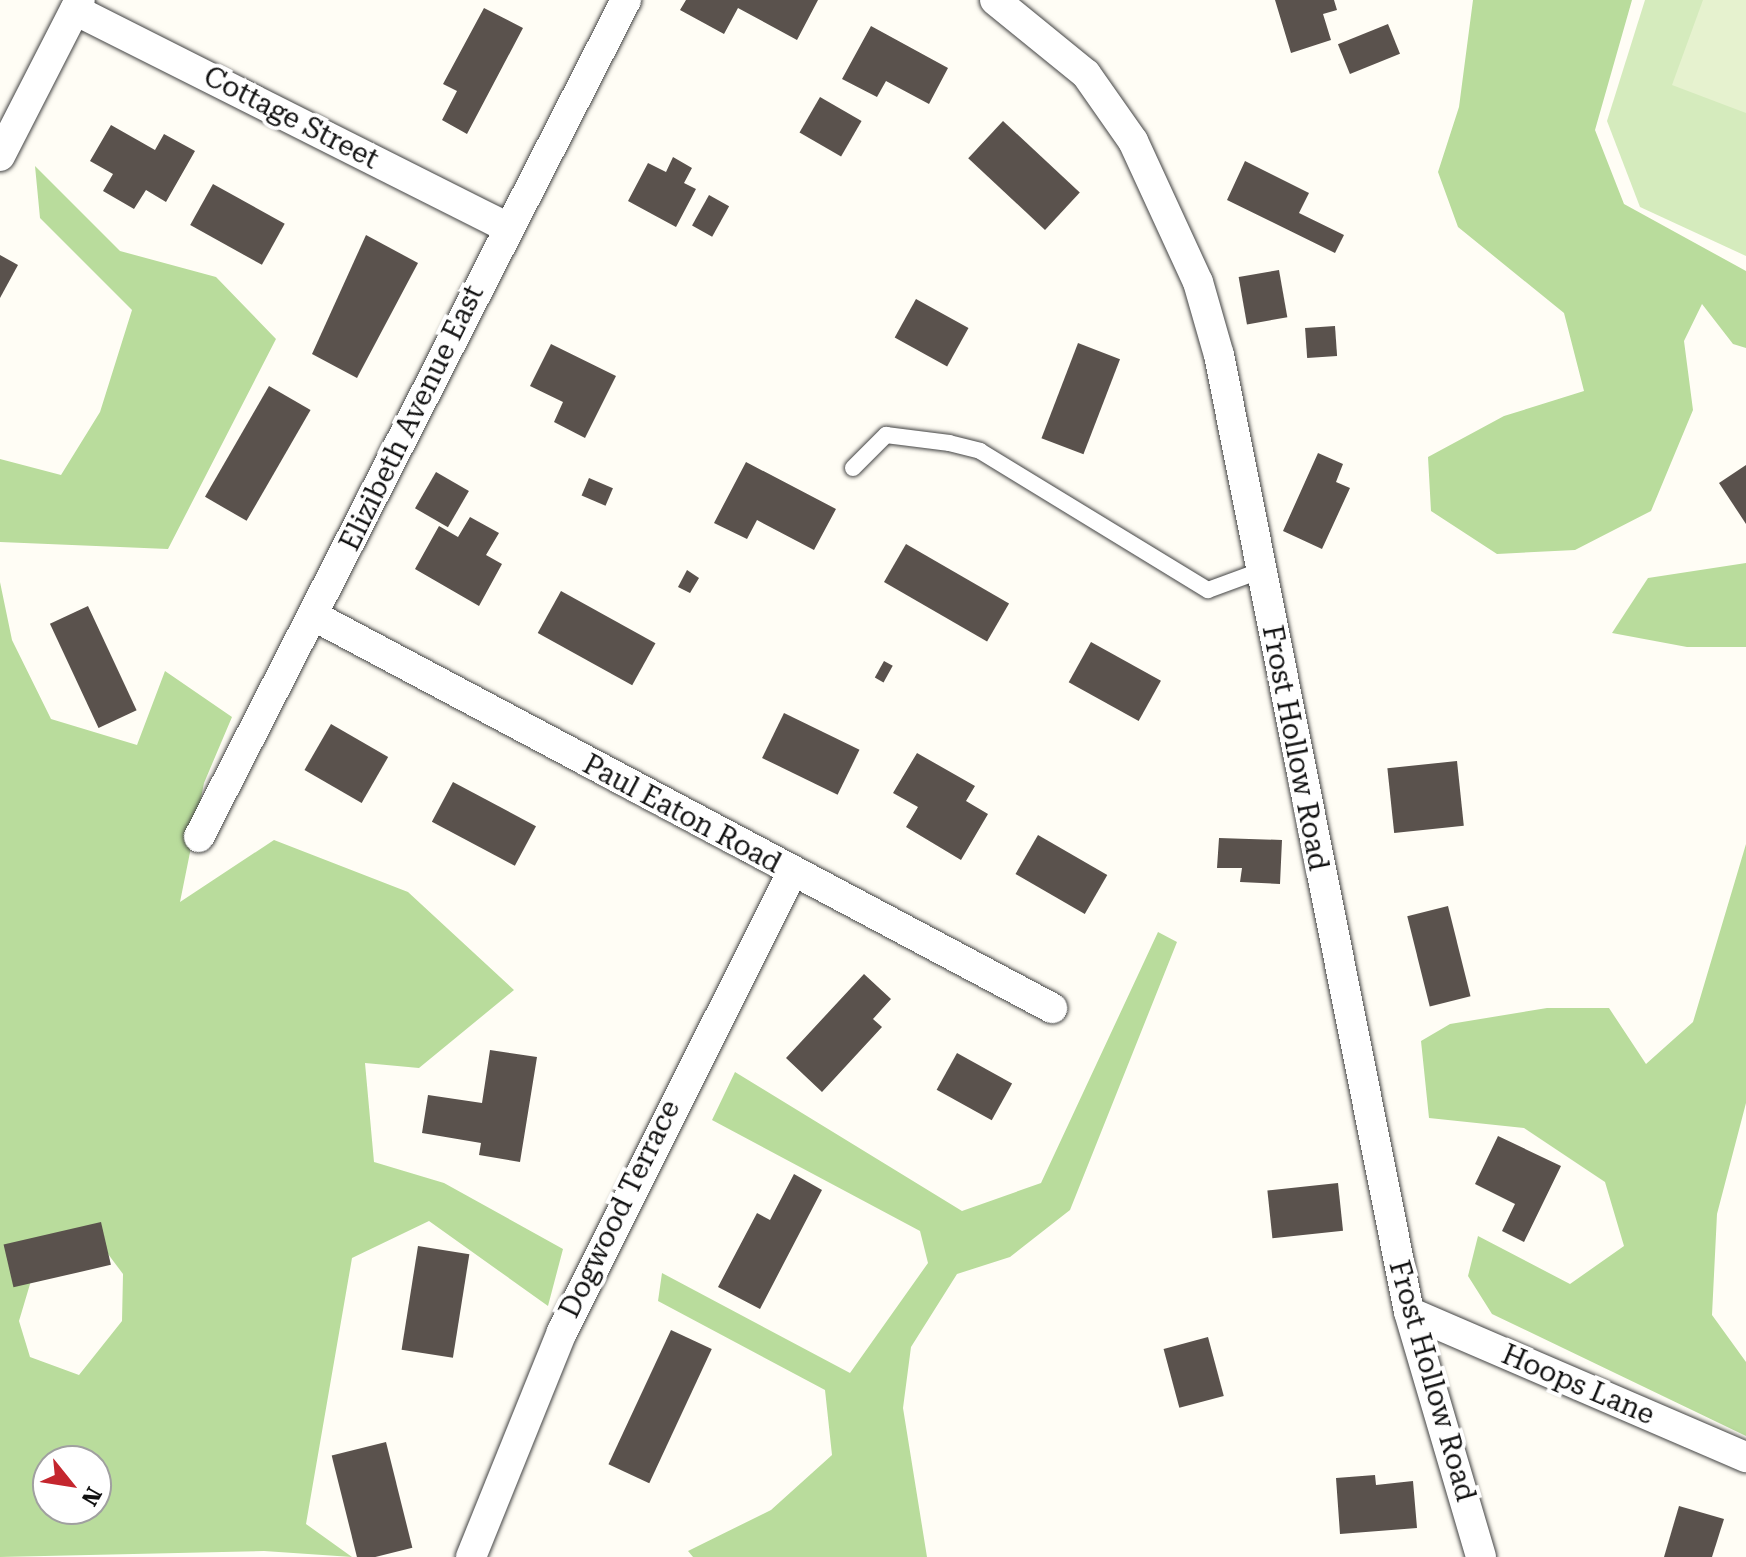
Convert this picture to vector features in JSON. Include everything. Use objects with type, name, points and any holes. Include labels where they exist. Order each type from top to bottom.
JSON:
[{"type":"street","name":"Elizibeth Avenue East","points":[[199,837],[314,616],[506,227],[626,0]]},
{"type":"street","name":"Frost Hollow Road","points":[[995,0],[1086,74],[1139,155],[1198,282],[1215,341],[1409,1312],[1481,1557]]},
{"type":"street","name":"Cottage Street","points":[[78,5],[506,227]]},
{"type":"street","points":[[0,156],[78,5]]},
{"type":"street","name":"Paul Eaton Road","points":[[314,616],[1052,1008]]},
{"type":"street","name":"Dogwood Terrace","points":[[471,1557],[562,1332],[792,872]]},
{"type":"street","name":"Hoops Lane","points":[[1409,1312],[1746,1457]]},
{"type":"lane","points":[[853,468],[886,435],[949,443],[980,451],[1208,590],[1260,571]]},
{"type":"green space","points":[[1473,0],[1632,0],[1595,130],[1624,204],[1746,271],[1746,348],[1733,344],[1702,304],[1684,341],[1693,410],[1651,511],[1575,550],[1497,554],[1431,511],[1428,457],[1504,416],[1584,391],[1564,313],[1458,227],[1438,172],[1459,107]]},
{"type":"green space","points":[[1645,0],[1746,0],[1746,256],[1640,207],[1607,121]]},
{"type":"green space","points":[[1703,0],[1746,0],[1746,113],[1672,85]]},
{"type":"green space","points":[[35,166],[120,251],[216,277],[276,339],[168,549],[0,542],[0,459],[61,475],[100,412],[132,310],[40,218]]},
{"type":"green space","points":[[1746,563],[1746,647],[1687,647],[1612,633],[1648,578]]},
{"type":"green space","points":[[0,582],[12,640],[51,719],[137,745],[165,671],[232,717],[204,783],[180,902],[274,840],[408,892],[514,990],[419,1068],[365,1063],[374,1162],[444,1183],[563,1249],[548,1306],[429,1221],[352,1258],[306,1524],[352,1557],[264,1551],[0,1557]],"holes":[[[99,1242],[123,1274],[122,1321],[79,1375],[30,1357],[19,1321],[36,1264]]]},
{"type":"green space","points":[[1746,844],[1746,1103],[1717,1214],[1712,1315],[1746,1362],[1746,1436],[1492,1314],[1468,1276],[1478,1236],[1570,1284],[1624,1246],[1605,1182],[1524,1128],[1429,1118],[1421,1041],[1450,1024],[1547,1008],[1609,1008],[1646,1064],[1693,1022]]},
{"type":"green space","points":[[1158,932],[1177,942],[1070,1210],[1010,1257],[957,1274],[911,1347],[903,1408],[927,1557],[693,1557],[688,1551],[771,1510],[832,1455],[825,1390],[658,1301],[662,1273],[850,1373],[928,1263],[920,1231],[712,1120],[735,1072],[962,1211],[1041,1183]]},
{"type":"building","points":[[686,0],[818,0],[797,40],[738,8],[724,34],[680,10]]},
{"type":"building","points":[[1275,0],[1334,0],[1337,10],[1323,14],[1331,40],[1291,53]]},
{"type":"building","points":[[484,8],[523,28],[467,134],[442,120],[457,91],[443,84]]},
{"type":"building","points":[[1388,24],[1400,54],[1350,74],[1338,44]]},
{"type":"building","points":[[871,26],[948,68],[929,104],[886,81],[877,97],[842,79]]},
{"type":"building","points":[[820,97],[862,121],[841,157],[800,133]]},
{"type":"building","points":[[1003,121],[1080,193],[1045,230],[968,158]]},
{"type":"building","points":[[111,125],[155,150],[164,134],[195,151],[166,202],[146,190],[134,209],[103,191],[113,174],[90,161]]},
{"type":"building","points":[[673,157],[692,168],[684,183],[696,189],[676,227],[628,201],[648,163],[666,172]]},
{"type":"building","points":[[1245,161],[1309,193],[1299,213],[1344,235],[1335,253],[1227,200]]},
{"type":"building","points":[[213,184],[285,224],[262,265],[190,225]]},
{"type":"building","points":[[709,195],[729,206],[712,237],[692,226]]},
{"type":"building","points":[[366,235],[418,263],[357,378],[312,354]]},
{"type":"building","points":[[0,255],[18,265],[0,298]]},
{"type":"building","points":[[1279,270],[1287,317],[1247,324],[1239,277]]},
{"type":"building","points":[[916,299],[968,328],[947,367],[895,337]]},
{"type":"building","points":[[1335,326],[1337,356],[1307,358],[1305,328]]},
{"type":"building","points":[[1078,343],[1120,359],[1083,454],[1041,438]]},
{"type":"building","points":[[551,344],[616,376],[585,438],[554,422],[563,402],[530,386]]},
{"type":"building","points":[[269,386],[311,410],[247,521],[205,497]]},
{"type":"building","points":[[1318,453],[1343,464],[1336,482],[1350,488],[1322,549],[1283,531]]},
{"type":"building","points":[[746,462],[836,509],[814,550],[757,520],[747,539],[714,523]]},
{"type":"building","points":[[1746,465],[1746,524],[1719,483]]},
{"type":"building","points":[[436,472],[469,491],[448,527],[415,508]]},
{"type":"building","points":[[589,478],[613,488],[606,506],[582,495]]},
{"type":"building","points":[[470,517],[499,533],[486,555],[502,564],[479,606],[415,569],[439,526],[458,537]]},
{"type":"building","points":[[906,544],[1009,604],[987,642],[884,582]]},
{"type":"building","points":[[687,570],[699,578],[690,593],[678,587]]},
{"type":"building","points":[[561,591],[655,643],[632,685],[538,633]]},
{"type":"building","points":[[88,606],[137,710],[99,728],[50,624]]},
{"type":"building","points":[[1091,642],[1161,681],[1139,721],[1069,682]]},
{"type":"building","points":[[884,661],[893,666],[884,682],[875,678]]},
{"type":"building","points":[[784,713],[859,750],[838,795],[762,758]]},
{"type":"building","points":[[331,724],[388,757],[362,803],[304,770]]},
{"type":"building","points":[[917,753],[975,786],[966,801],[988,814],[961,860],[906,827],[918,807],[893,793]]},
{"type":"building","points":[[1457,761],[1464,826],[1394,833],[1387,768]]},
{"type":"building","points":[[453,782],[536,826],[515,866],[432,822]]},
{"type":"building","points":[[1038,835],[1107,875],[1085,914],[1016,874]]},
{"type":"building","points":[[1219,838],[1282,840],[1280,884],[1240,882],[1242,868],[1217,868]]},
{"type":"building","points":[[1448,906],[1470,996],[1430,1006],[1407,916]]},
{"type":"building","points":[[864,974],[891,999],[873,1019],[882,1027],[822,1092],[786,1058]]},
{"type":"building","points":[[490,1050],[537,1057],[520,1162],[479,1155],[481,1143],[422,1133],[428,1095],[482,1103]]},
{"type":"building","points":[[957,1053],[1012,1084],[992,1120],[937,1090]]},
{"type":"building","points":[[1498,1136],[1561,1166],[1524,1242],[1502,1231],[1515,1204],[1475,1184]]},
{"type":"building","points":[[794,1174],[822,1190],[760,1309],[718,1287],[757,1213],[770,1220]]},
{"type":"building","points":[[1338,1183],[1343,1231],[1272,1238],[1267,1190]]},
{"type":"building","points":[[101,1222],[111,1265],[13,1287],[4,1244]]},
{"type":"building","points":[[418,1246],[469,1254],[453,1358],[402,1350]]},
{"type":"building","points":[[671,1330],[712,1349],[649,1483],[608,1464]]},
{"type":"building","points":[[1208,1337],[1224,1396],[1179,1408],[1164,1349]]},
{"type":"building","points":[[386,1442],[412,1548],[375,1557],[357,1557],[332,1456]]},
{"type":"building","points":[[1375,1475],[1376,1485],[1413,1481],[1417,1528],[1340,1534],[1336,1478]]},
{"type":"building","points":[[1679,1506],[1724,1519],[1712,1557],[1664,1557]]}]
